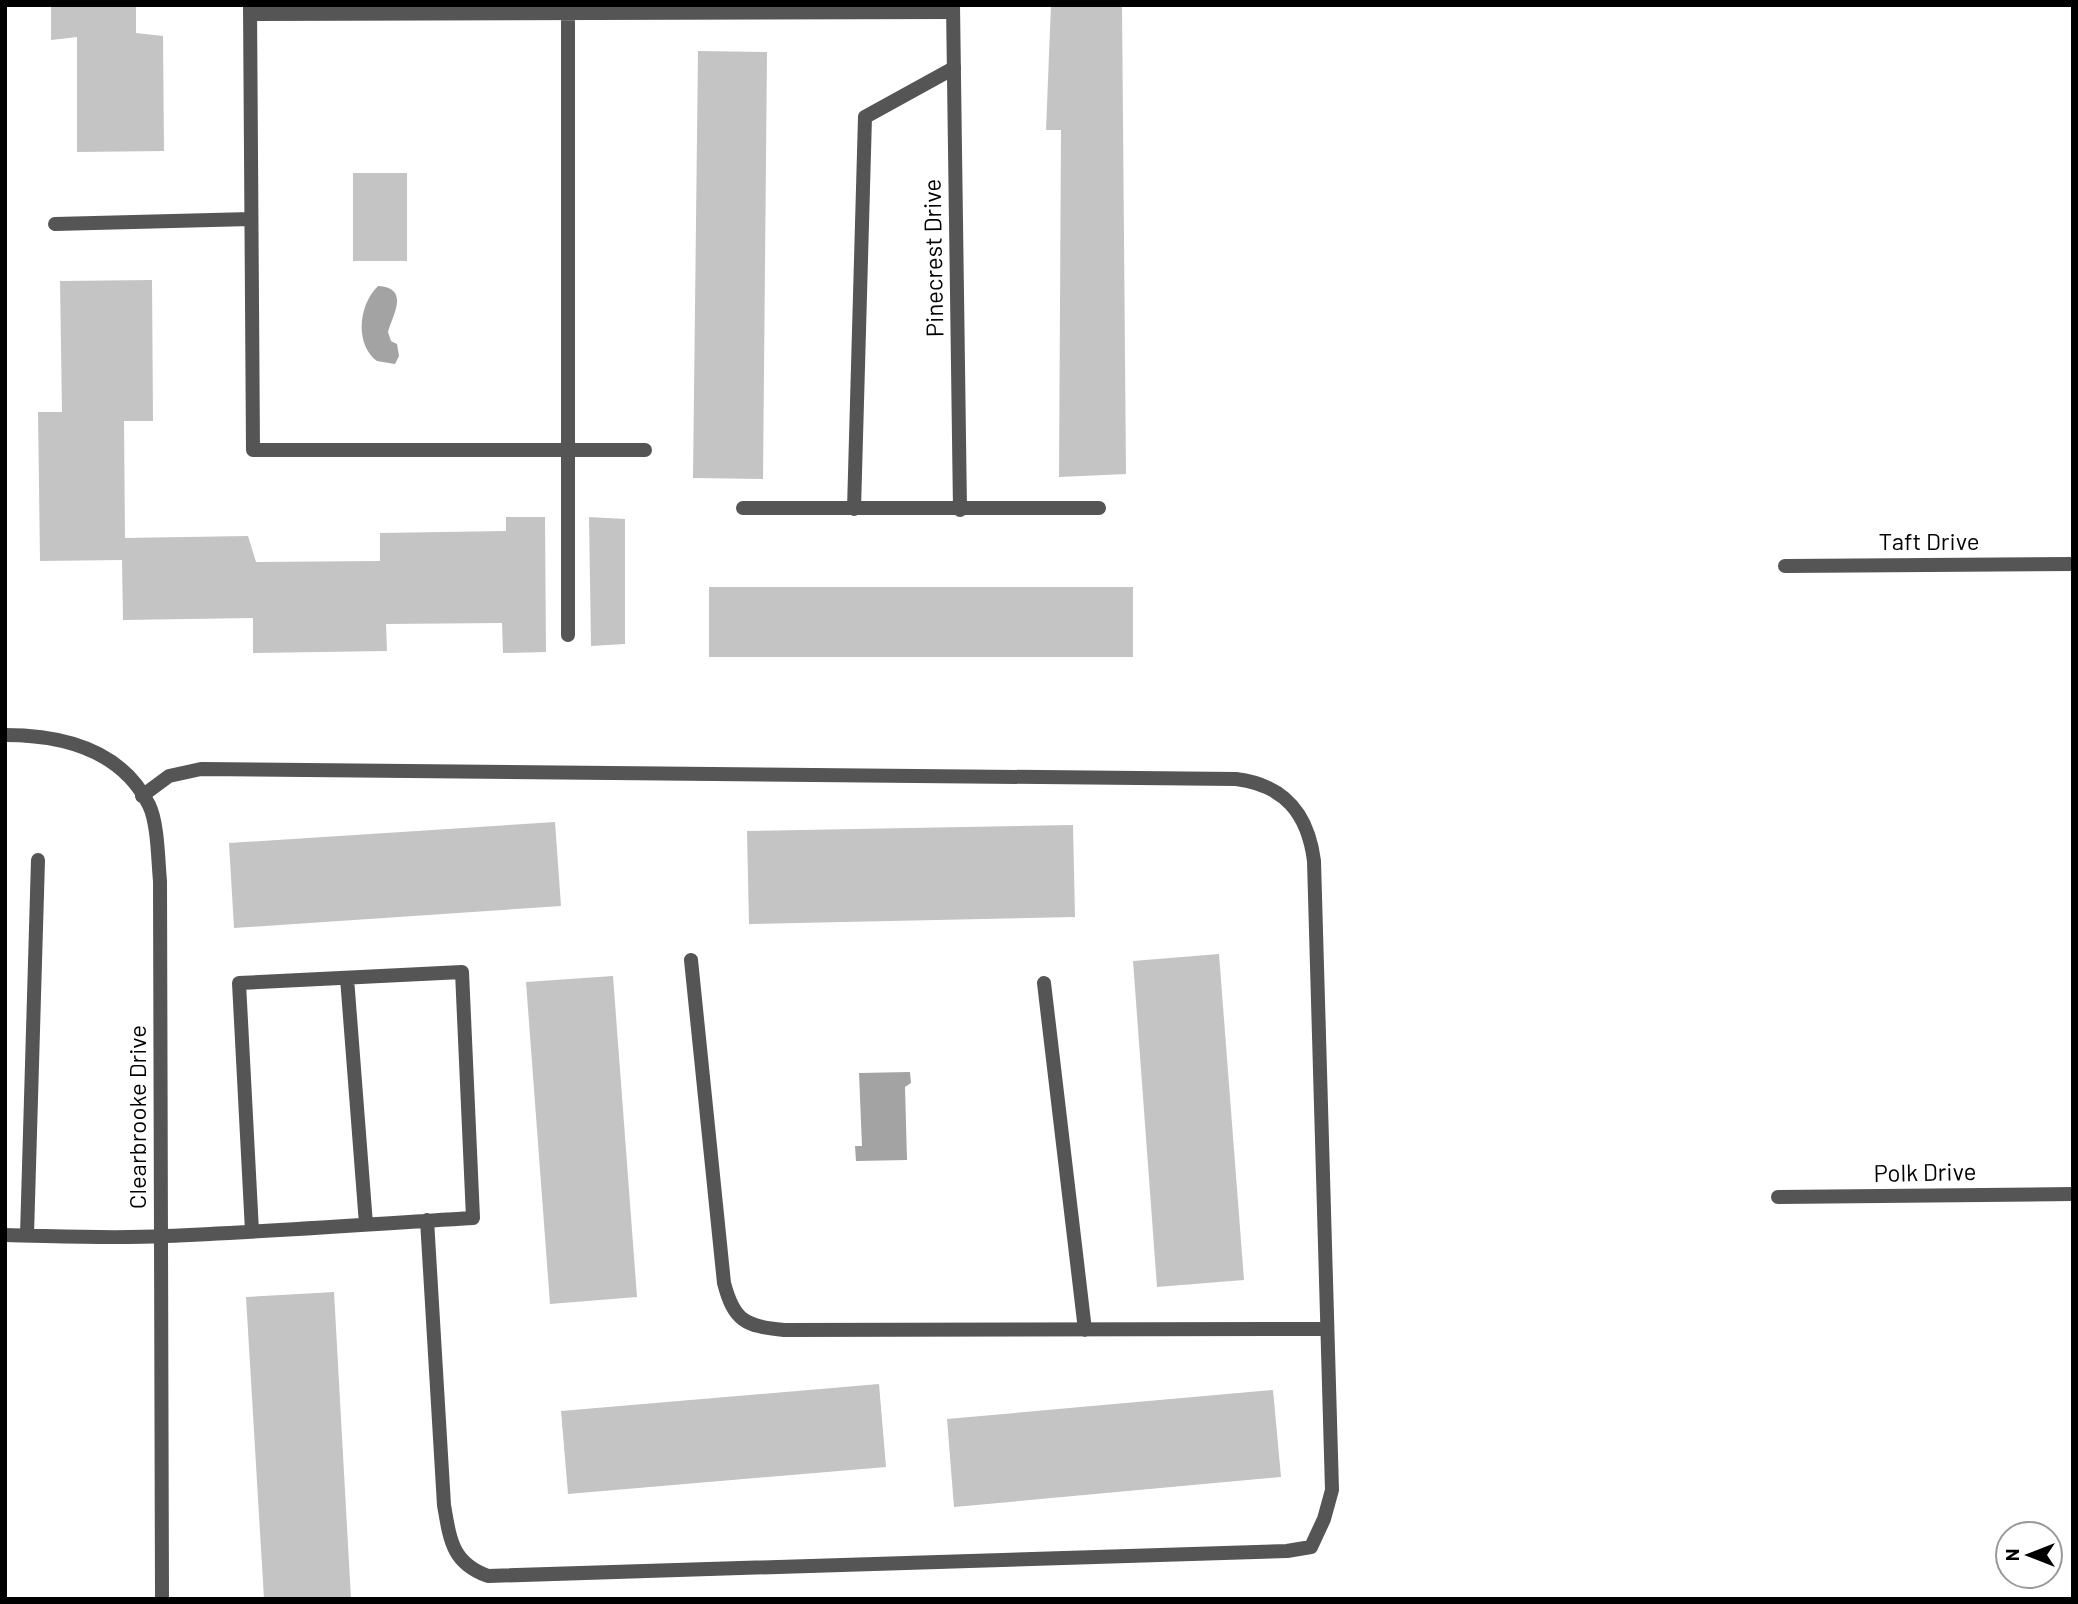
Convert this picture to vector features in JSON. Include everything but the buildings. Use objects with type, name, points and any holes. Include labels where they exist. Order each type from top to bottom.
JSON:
[{"type":"street","points":[[645,450],[253,450],[250,10],[568,13],[953,8]]},
{"type":"street","name":"Pinecrest Drive","points":[[953,8],[960,510]]},
{"type":"street","points":[[568,13],[568,635]]},
{"type":"street","points":[[854,509],[865,117],[954,68]]},
{"type":"street","points":[[55,224],[251,219]]},
{"type":"street","points":[[743,508],[1099,508]]},
{"type":"street","name":"Taft Drive","points":[[1785,566],[2073,564]]},
{"type":"street","name":"Clearbrooke Drive","points":[[5,734],[34,735],[84,745],[121,769],[150,806],[160,881],[162,1599]]},
{"type":"street","points":[[142,796],[169,776],[201,769],[1256,781],[1293,806],[1305,821],[1313,852],[1332,1490],[1324,1519],[1311,1547],[1259,1552],[488,1576],[470,1570],[459,1559],[449,1534],[444,1505],[427,1220]]},
{"type":"street","points":[[27,1235],[38,860]]},
{"type":"street","points":[[691,960],[724,1283],[731,1310],[746,1323],[784,1330],[1327,1329]]},
{"type":"street","points":[[5,1235],[162,1236],[252,1231],[427,1220],[473,1218],[462,972],[239,983],[252,1231]]},
{"type":"street","points":[[346,978],[366,1224]]},
{"type":"street","points":[[1044,983],[1085,1330]]},
{"type":"street","name":"Polk Drive","points":[[1778,1197],[2073,1194]]},
{"type":"shaded area","points":[[378,286],[388,288],[397,297],[388,332],[391,341],[397,344],[399,356],[395,364],[377,361],[370,354],[362,335],[363,313]]},
{"type":"shaded area","points":[[910,1072],[911,1083],[905,1087],[907,1160],[856,1161],[855,1146],[862,1146],[859,1073]]}]
